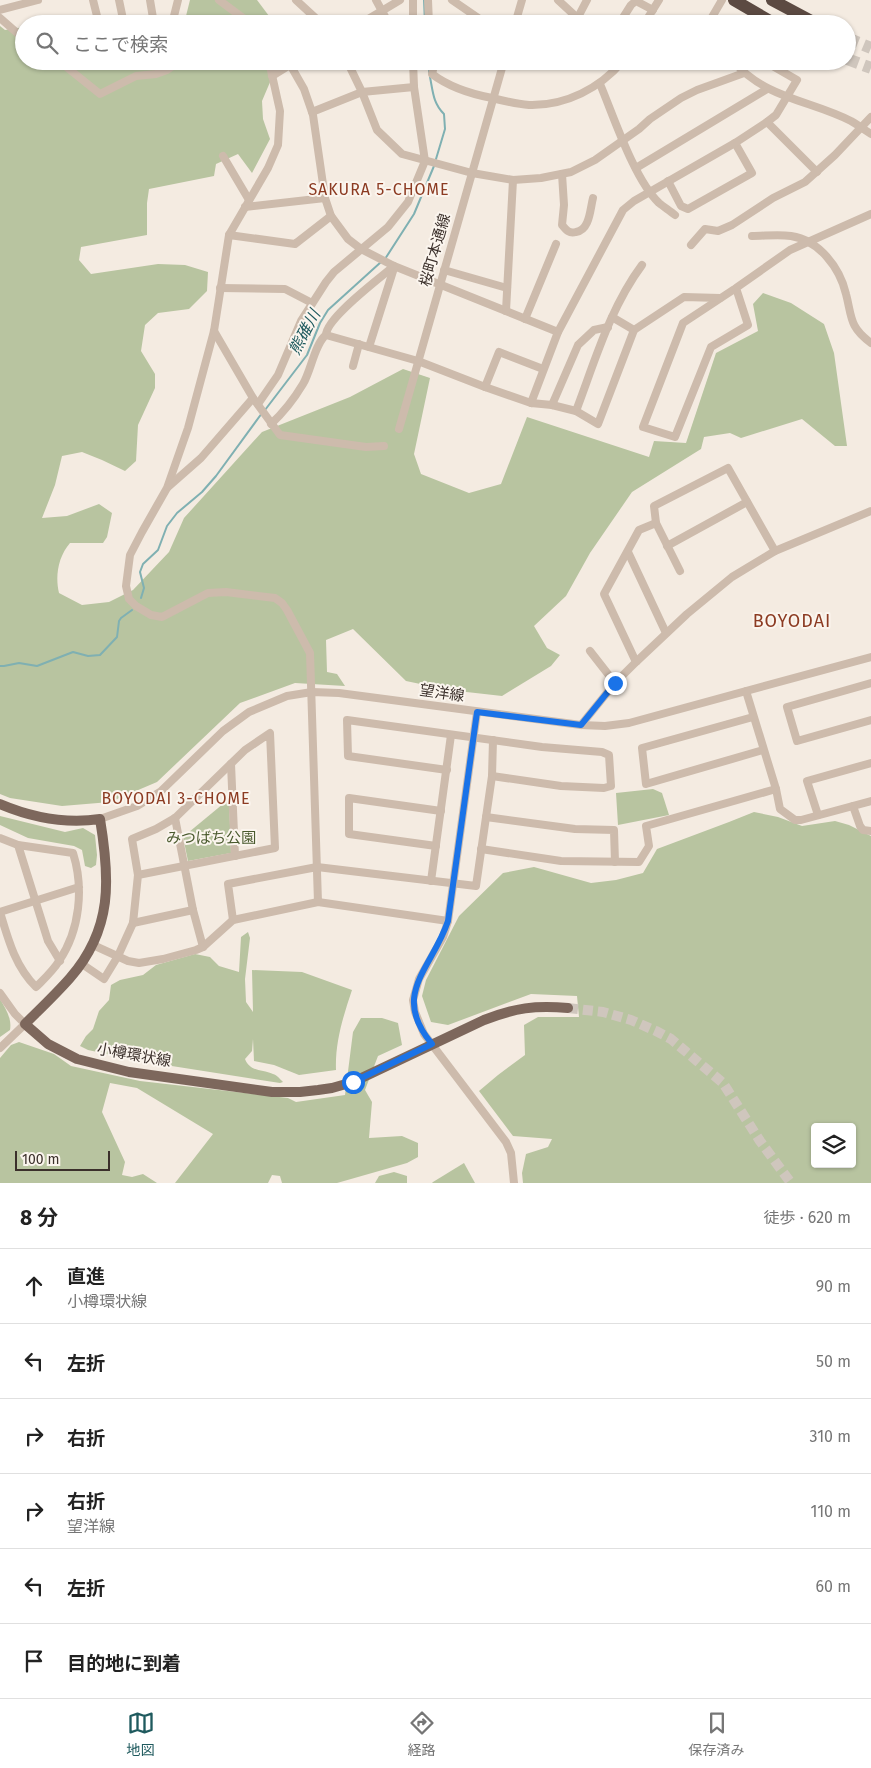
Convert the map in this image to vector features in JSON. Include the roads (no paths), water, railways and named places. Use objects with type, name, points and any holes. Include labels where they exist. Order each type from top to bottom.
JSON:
[{"type":"highway","points":[[734,0],[760,15]]},
{"type":"highway","points":[[772,0],[800,15]]},
{"type":"main road","points":[[0,804],[45,819],[76,821],[100,819],[106,856],[108,882],[102,918],[93,945],[82,964],[66,983],[25,1024]]},
{"type":"main road","name":"小樽環状線","points":[[25,1024],[48,1044],[90,1063],[129,1072],[272,1092],[300,1092],[332,1088],[353,1082],[506,1011],[518,1008],[549,1006],[568,1008]]},
{"type":"street","points":[[0,10],[38,0]]},
{"type":"street","points":[[93,0],[96,15]]},
{"type":"street","points":[[119,0],[122,15]]},
{"type":"street","points":[[150,0],[152,15]]},
{"type":"street","points":[[174,15],[178,0]]},
{"type":"street","points":[[219,0],[240,15]]},
{"type":"street","points":[[296,0],[312,15]]},
{"type":"street","points":[[376,0],[384,15]]},
{"type":"street","points":[[374,15],[400,0]]},
{"type":"street","points":[[412,15],[413,0]]},
{"type":"street","points":[[428,0],[429,15]]},
{"type":"street","points":[[452,0],[474,15]]},
{"type":"street","points":[[518,15],[522,0]]},
{"type":"street","points":[[558,0],[571,15]]},
{"type":"street","points":[[580,15],[587,0]]},
{"type":"street","points":[[649,15],[659,0]]},
{"type":"street","points":[[713,15],[722,0]]},
{"type":"street","points":[[625,15],[631,5],[636,2],[652,10]]},
{"type":"street","points":[[0,18],[15,31]]},
{"type":"street","points":[[70,70],[100,94],[136,76],[156,74],[167,70]]},
{"type":"street","points":[[271,70],[280,111],[278,145],[268,168],[229,235],[214,331],[188,428],[167,488],[130,556],[126,586],[129,599],[136,606],[151,615],[162,617],[208,593],[226,592],[275,598],[287,610],[310,653],[318,902]]},
{"type":"street","points":[[272,76],[280,70]]},
{"type":"street","points":[[295,70],[312,112],[325,198],[331,216],[348,239],[361,250],[391,264],[558,332]]},
{"type":"street","points":[[351,70],[376,130],[402,154],[472,173],[513,180],[540,178],[571,172],[595,160],[681,98],[697,90],[744,73]]},
{"type":"street","points":[[167,488],[258,404],[278,375],[289,354],[301,321],[334,272],[388,227],[404,209],[431,163],[414,87],[413,70]]},
{"type":"street","points":[[433,70],[432,74],[439,79],[471,93],[521,104],[549,104],[572,98],[600,84],[615,70]]},
{"type":"street","name":"桜町本通線","points":[[399,429],[502,70]]},
{"type":"street","points":[[741,70],[767,89],[851,121],[871,134]]},
{"type":"street","points":[[532,403],[558,332],[619,214],[628,205],[735,144],[776,115],[788,98],[797,80],[780,70]]},
{"type":"street","points":[[600,84],[636,168],[650,192],[660,204],[675,214]]},
{"type":"street","points":[[312,112],[362,92],[414,87]]},
{"type":"street","points":[[636,168],[767,89]]},
{"type":"street","points":[[691,245],[705,229],[718,231],[732,225],[773,198],[805,182],[871,117]]},
{"type":"street","points":[[767,122],[817,172]]},
{"type":"street","points":[[668,181],[681,206],[688,210],[752,173],[735,144]]},
{"type":"street","points":[[223,156],[247,203]]},
{"type":"street","points":[[562,174],[564,205],[562,225],[567,231],[574,233],[583,230],[587,224],[592,198]]},
{"type":"street","points":[[506,311],[513,180]]},
{"type":"street","points":[[247,203],[325,198]]},
{"type":"street","points":[[736,288],[748,325],[711,347],[676,438],[643,427],[683,323],[790,250],[806,241],[871,214]]},
{"type":"street","points":[[229,235],[296,244],[331,216]]},
{"type":"street","points":[[752,236],[791,236],[806,241],[821,251],[834,264],[840,275],[849,313],[854,325],[862,336],[871,343]]},
{"type":"street","points":[[524,319],[556,244]]},
{"type":"street","points":[[271,424],[285,411],[303,384],[320,340],[326,335],[329,325],[338,314],[391,264]]},
{"type":"street","points":[[369,347],[391,264]]},
{"type":"street","points":[[576,411],[612,317],[632,278],[642,265]]},
{"type":"street","points":[[444,270],[507,288]]},
{"type":"street","points":[[220,288],[285,289],[312,303]]},
{"type":"street","points":[[326,335],[418,361],[532,403],[552,405],[576,411],[598,424],[634,330],[684,297],[720,298]]},
{"type":"street","points":[[612,317],[634,330]]},
{"type":"street","points":[[552,405],[578,345],[594,330],[608,327]]},
{"type":"street","points":[[214,331],[258,404],[280,434],[366,447],[384,446]]},
{"type":"street","points":[[353,366],[360,344]]},
{"type":"street","points":[[485,387],[499,352],[543,369]]},
{"type":"street","points":[[680,571],[656,523],[654,506],[728,468],[775,551]]},
{"type":"street","points":[[667,546],[747,502]]},
{"type":"street","points":[[581,725],[615,683],[636,662],[666,633],[732,576],[775,551],[871,511]]},
{"type":"street","points":[[636,662],[604,594],[639,530],[656,523]]},
{"type":"street","points":[[628,552],[666,633]]},
{"type":"street","points":[[590,651],[615,683]]},
{"type":"street","name":"望洋線","points":[[100,819],[138,806],[160,792],[223,731],[249,712],[287,696],[312,692],[339,693],[581,725],[605,726],[628,723],[871,657]]},
{"type":"street","points":[[871,683],[787,707],[797,741],[871,720]]},
{"type":"street","points":[[746,691],[776,789],[780,809],[795,820],[809,819],[871,801]]},
{"type":"street","points":[[477,712],[448,921],[443,937],[418,979],[413,1000],[418,1021],[424,1034],[506,1142],[511,1153],[514,1183]]},
{"type":"street","points":[[753,717],[642,748],[646,784],[763,750]]},
{"type":"street","points":[[447,770],[348,756],[347,720],[569,751],[602,752],[609,756],[611,786],[604,788],[561,786],[492,776]]},
{"type":"street","points":[[82,964],[104,979],[118,956],[133,923],[138,876],[132,839],[156,829],[175,818],[245,750],[270,733],[275,848],[138,876]]},
{"type":"street","points":[[431,880],[451,735]]},
{"type":"street","points":[[233,920],[228,884],[317,867],[476,886],[492,776],[493,740]]},
{"type":"street","points":[[818,815],[807,781],[871,763]]},
{"type":"street","points":[[231,764],[235,856]]},
{"type":"street","points":[[482,848],[562,861],[639,862],[649,846],[646,826],[776,789]]},
{"type":"street","points":[[436,846],[349,834],[349,798],[441,811]]},
{"type":"street","points":[[853,806],[860,826],[863,830],[871,831]]},
{"type":"street","points":[[486,817],[566,828],[614,830],[615,862]]},
{"type":"street","points":[[175,818],[186,866],[193,910],[203,947]]},
{"type":"street","points":[[0,838],[18,846],[73,852],[80,887],[74,929],[70,942],[60,961],[36,987],[22,972],[15,958],[0,912],[80,887]]},
{"type":"street","points":[[18,846],[48,941],[60,961]]},
{"type":"street","points":[[93,945],[128,961],[150,962],[203,947],[233,920],[318,902],[448,921]]},
{"type":"street","points":[[133,923],[193,910]]},
{"type":"street","points":[[0,992],[15,1014],[25,1024],[0,1048]]},
{"type":"waterway","name":"熊碓川","points":[[424,0],[425,15]]},
{"type":"waterway","name":"熊碓川","points":[[430,77],[436,101],[444,114],[445,129],[436,159]]},
{"type":"waterway","name":"熊碓川","points":[[385,259],[414,214],[434,166]]},
{"type":"waterway","name":"熊碓川","points":[[265,410],[307,355],[320,323],[328,310],[381,262]]},
{"type":"waterway","name":"熊碓川","points":[[141,598],[144,588],[140,572],[143,564],[158,550],[167,526],[177,513],[202,492],[216,476],[262,413]]},
{"type":"waterway","name":"熊碓川","points":[[0,666],[19,663],[37,666],[73,652],[88,656],[100,655],[117,637],[121,618],[132,610]]},
{"type":"tunnel","points":[[856,42],[871,48]]},
{"type":"tunnel","points":[[856,62],[871,68]]},
{"type":"tunnel","points":[[568,1008],[603,1012],[631,1020],[671,1039],[723,1083],[760,1141],[791,1183]]},
{"type":"district","name":"SAKURA 5-CHOME","points":[[379,189]]},
{"type":"district","name":"BOYODAI","points":[[792,621]]},
{"type":"district","name":"BOYODAI 3-CHOME","points":[[176,798]]},
{"type":"park label","name":"みつばち公園","points":[[211,838]]}]
